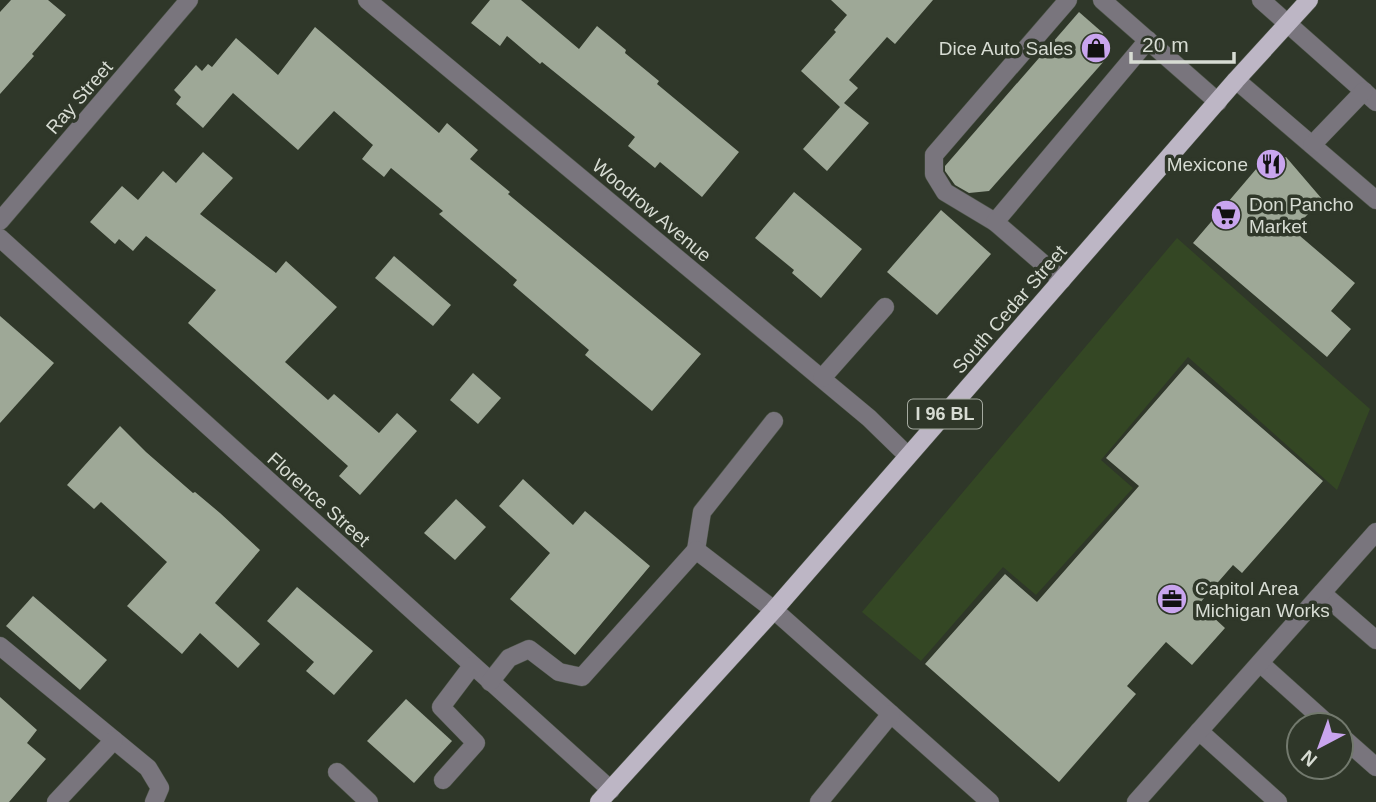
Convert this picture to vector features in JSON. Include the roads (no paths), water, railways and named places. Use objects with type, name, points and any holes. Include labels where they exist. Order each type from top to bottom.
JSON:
[{"type":"main road","name":"South Cedar Street","points":[[605,796],[774,610],[1236,80],[1309,0]]},
{"type":"street","name":"Ray Street","points":[[0,221],[189,0]]},
{"type":"street","name":"Woodrow Avenue","points":[[367,0],[822,378],[908,456]]},
{"type":"street","points":[[1062,280],[995,222],[945,192],[934,174],[934,155],[1069,0]]},
{"type":"street","points":[[1102,0],[1218,102]]},
{"type":"street","points":[[1261,0],[1370,97],[1312,145]]},
{"type":"street","points":[[995,222],[1148,40]]},
{"type":"street","points":[[1236,80],[1376,200]]},
{"type":"street","name":"Florence Street","points":[[0,238],[490,682],[605,796]]},
{"type":"street","points":[[822,378],[885,307]]},
{"type":"street","points":[[490,682],[509,658],[529,649],[559,672],[582,677],[696,550],[702,512],[774,421]]},
{"type":"street","points":[[1136,802],[1376,532]]},
{"type":"street","points":[[696,550],[774,610],[990,802]]},
{"type":"street","points":[[1322,593],[1376,640]]},
{"type":"street","points":[[0,646],[148,768],[160,788],[154,802]]},
{"type":"street","points":[[1260,663],[1313,711]]},
{"type":"street","points":[[443,780],[476,743],[441,706],[472,666]]},
{"type":"street","points":[[819,802],[891,714]]},
{"type":"street","points":[[1199,731],[1278,802]]},
{"type":"street","points":[[56,802],[114,740]]},
{"type":"street","points":[[1355,748],[1376,767]]},
{"type":"street","points":[[337,772],[369,802]]},
{"type":"place","name":"Dice Auto Sales","points":[[1096,48]]},
{"type":"place","name":"Mexicone","points":[[1271,164]]},
{"type":"place","name":"Don Pancho Market","points":[[1226,215]]},
{"type":"place","name":"Capitol Area Michigan Works","points":[[1172,599]]}]
